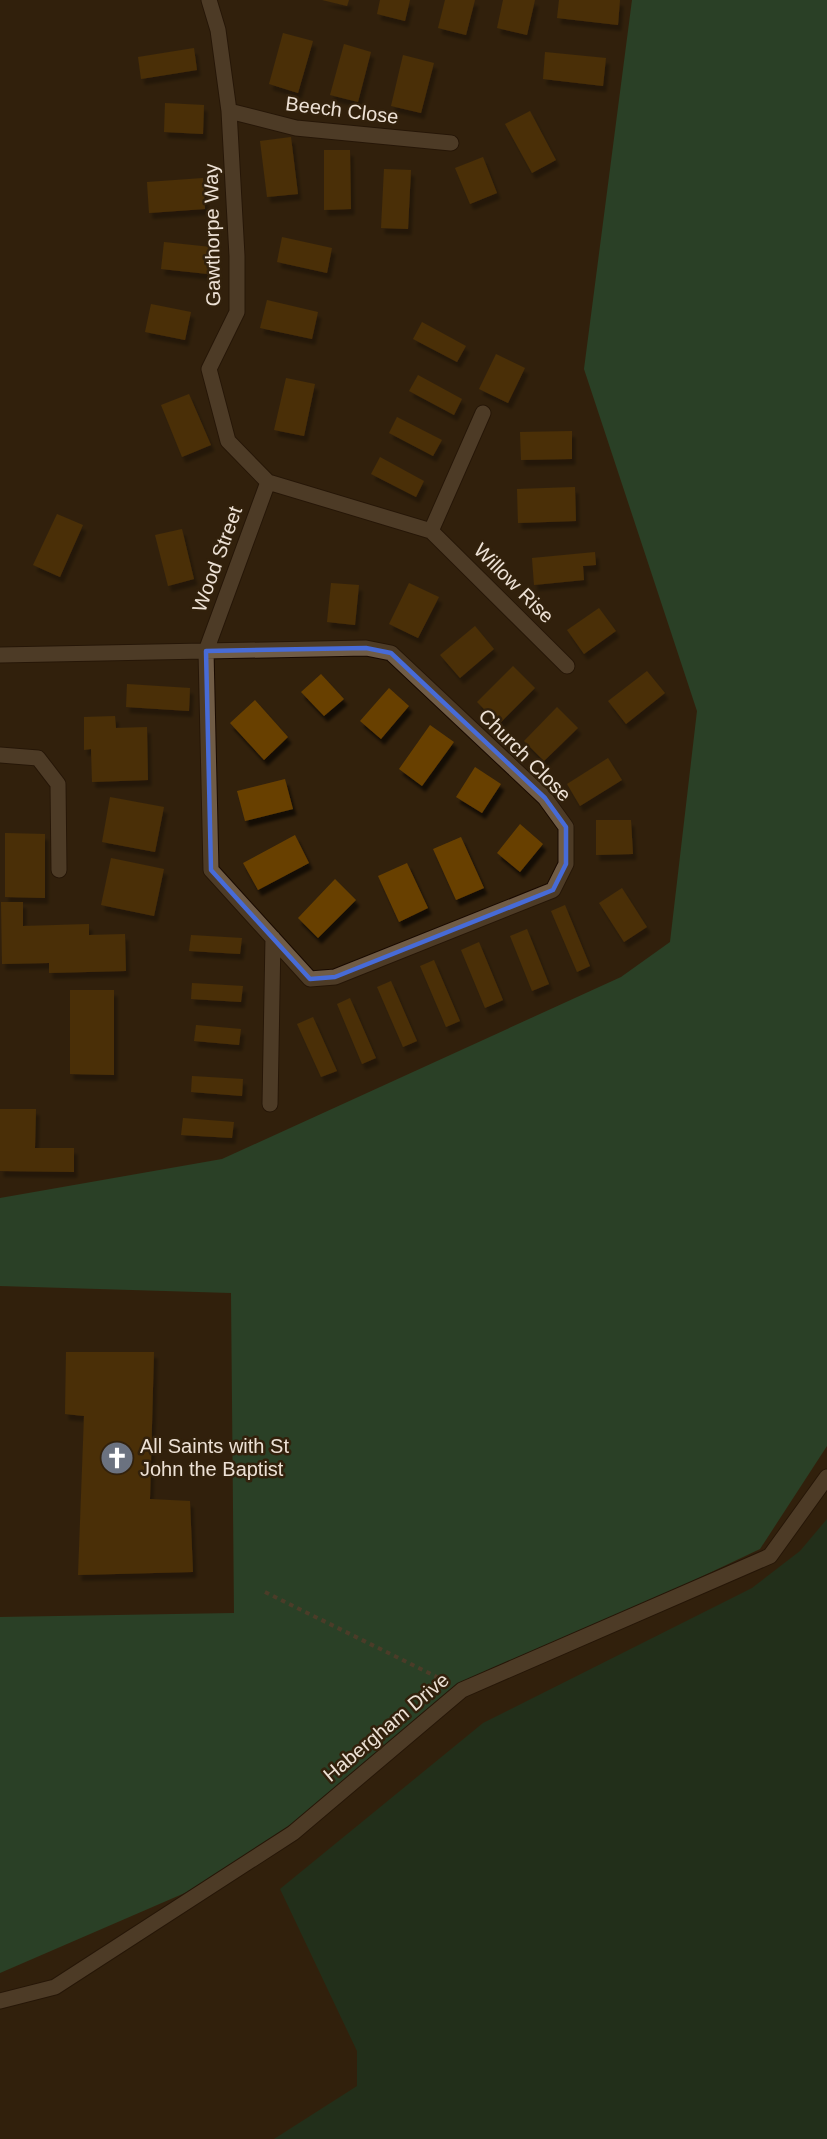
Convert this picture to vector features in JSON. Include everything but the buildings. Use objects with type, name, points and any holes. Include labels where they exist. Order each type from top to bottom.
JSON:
[{"type":"street","name":"Gawthorpe Way","points":[[209,0],[218,30],[230,111],[237,256],[237,312],[209,369],[228,441],[268,482]]},
{"type":"street","name":"Beech Close","points":[[230,111],[296,128],[451,143]]},
{"type":"street","points":[[431,531],[483,413]]},
{"type":"street","name":"Willow Rise","points":[[268,482],[431,531],[567,666]]},
{"type":"street","name":"Wood Street","points":[[206,651],[268,482]]},
{"type":"street","name":"Church Close","points":[[0,655],[206,651],[366,648],[390,653],[545,798],[566,827],[566,864],[553,890],[335,977],[310,979],[211,870],[206,651]]},
{"type":"street","points":[[0,755],[38,758],[58,784],[59,870]]},
{"type":"street","points":[[270,1104],[273,938]]},
{"type":"street","name":"Habergham Drive","points":[[0,2001],[55,1987],[293,1833],[462,1689],[770,1556],[827,1477]]},
{"type":"path","points":[[265,1592],[462,1689]]},
{"type":"highlighted area","points":[[366,648],[391,653],[545,798],[566,827],[566,864],[553,890],[335,977],[310,979],[211,870],[206,651]]},
{"type":"green space","points":[[632,0],[827,0],[827,1446],[760,1549],[462,1690],[231,1873],[0,1973],[0,1617],[234,1613],[231,1293],[0,1286],[0,1198],[222,1159],[621,977],[670,942],[697,711],[584,369]]},
{"type":"green space","points":[[827,1519],[827,2139],[274,2139],[357,2086],[357,2051],[280,1889],[483,1723],[752,1588],[800,1551]]},
{"type":"place","name":"All Saints with St John the Baptist","points":[[117,1458]]}]
